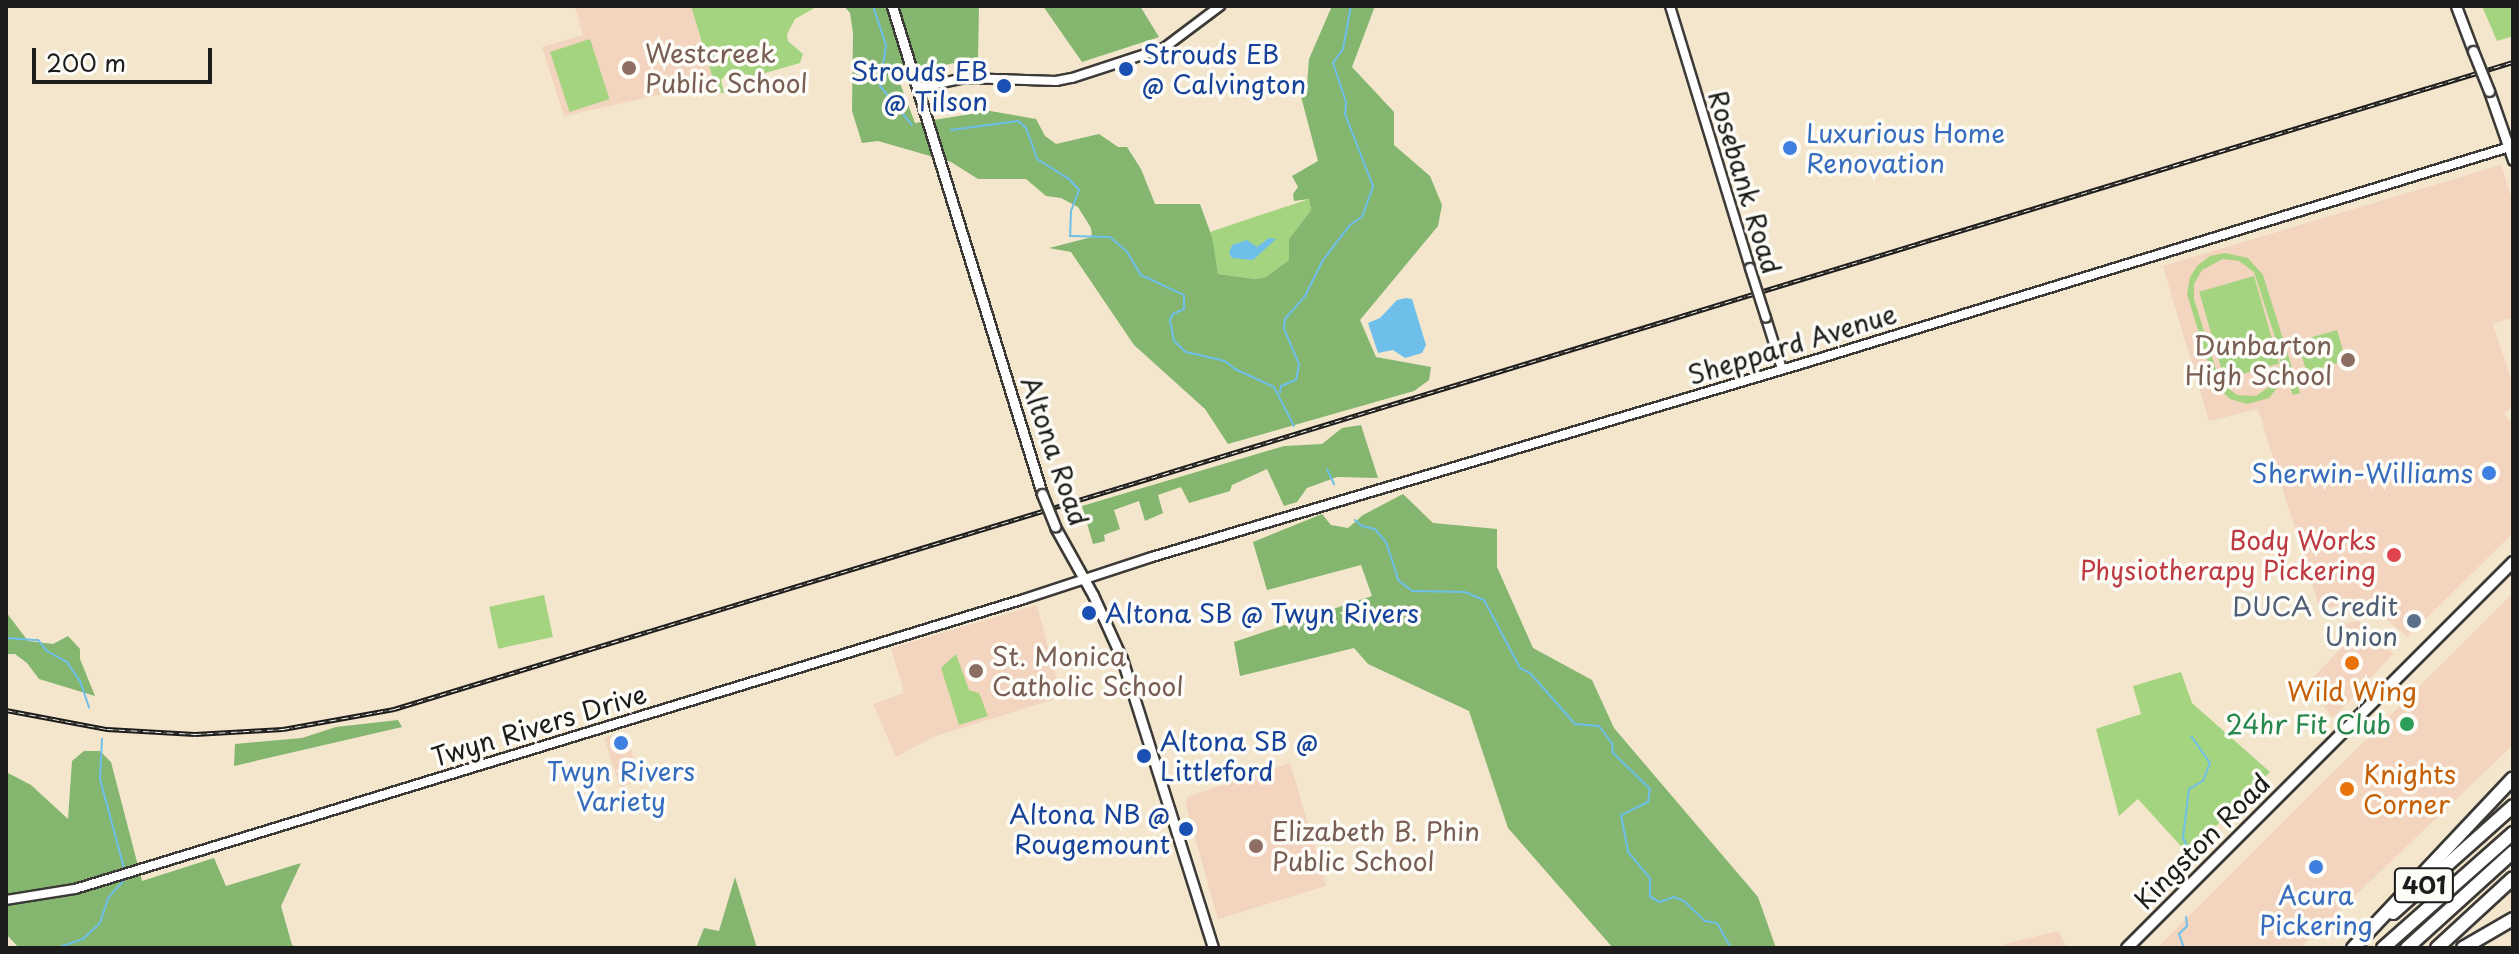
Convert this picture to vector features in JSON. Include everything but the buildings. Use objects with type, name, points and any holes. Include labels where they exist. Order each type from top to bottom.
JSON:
[{"type":"highway","points":[[2353,948],[2513,778]]},
{"type":"highway","name":"401","points":[[2353,948],[2513,806]]},
{"type":"highway","name":"401","points":[[2383,948],[2513,833]]},
{"type":"highway","name":"401","points":[[2407,948],[2513,852]]},
{"type":"highway","name":"401","points":[[2437,948],[2513,878]]},
{"type":"highway","points":[[2463,948],[2513,919]]},
{"type":"main road","name":"Altona Road","points":[[892,6],[1042,494],[1055,527],[1122,659],[1213,948]]},
{"type":"main road","points":[[2456,6],[2511,147],[2513,160]]},
{"type":"main road","name":"Kingston Road","points":[[2127,948],[2513,562]]},
{"type":"street","points":[[918,88],[965,78],[1056,81],[1072,78],[1164,48],[1220,6]]},
{"type":"street","name":"Rosebank Road","points":[[1670,6],[1782,369]]},
{"type":"street","name":"Sheppard Avenue","points":[[1083,580],[2511,147]]},
{"type":"street","name":"Twyn Rivers Drive","points":[[6,900],[75,889],[1083,580]]},
{"type":"shaded area","name":"Westcreek Public School","points":[[575,6],[691,6],[717,92],[690,88],[564,116],[542,47],[583,35]]},
{"type":"shaded area","name":"Dunbarton High School","points":[[2501,165],[2513,203],[2513,317],[2493,324],[2513,385],[2513,406],[2504,414],[2513,423],[2513,533],[2407,637],[2370,605],[2353,601],[2320,610],[2258,409],[2209,421],[2163,266]]},
{"type":"shaded area","points":[[2513,593],[2513,745],[2300,948],[2157,948]]},
{"type":"shaded area","name":"St. Monica Catholic School","points":[[1037,605],[1061,697],[933,737],[896,757],[873,704],[904,693],[891,648]]},
{"type":"shaded area","points":[[2358,621],[2393,654],[2333,718],[2308,687],[2309,682],[2345,644],[2338,625]]},
{"type":"shaded area","points":[[625,731],[641,780],[620,787],[604,738]]},
{"type":"shaded area","name":"Elizabeth B. Phin Public School","points":[[1290,763],[1326,886],[1218,919],[1186,806],[1187,797]]},
{"type":"shaded area","points":[[2058,931],[2067,948],[2001,945]]},
{"type":"green space","points":[[691,6],[818,6],[795,19],[787,34],[788,41],[803,54],[800,63],[755,76],[729,71],[721,80],[724,93],[717,92]]},
{"type":"green space","points":[[844,6],[979,6],[978,58],[897,75],[915,123],[990,111],[1036,119],[1045,136],[1056,144],[1099,134],[1118,147],[1127,147],[1141,169],[1155,204],[1200,204],[1212,237],[1218,274],[1255,279],[1266,277],[1289,260],[1289,239],[1311,210],[1309,199],[1294,201],[1293,194],[1298,187],[1292,176],[1318,161],[1299,89],[1307,85],[1309,59],[1332,6],[1375,6],[1352,67],[1394,112],[1394,145],[1430,176],[1442,205],[1438,226],[1360,320],[1376,357],[1431,367],[1429,380],[1414,391],[1228,444],[1205,409],[1134,345],[1071,252],[1049,248],[1092,237],[1091,228],[1078,207],[1061,198],[1046,196],[1026,179],[978,179],[951,162],[878,141],[862,143],[852,111],[853,33],[850,13]]},
{"type":"green space","points":[[1043,6],[1140,6],[1159,37],[1082,62]]},
{"type":"green space","points":[[2482,6],[2513,6],[2513,36],[2497,41]]},
{"type":"green space","points":[[590,39],[609,99],[570,112],[550,52]]},
{"type":"green space","points":[[1309,199],[1311,210],[1289,239],[1289,260],[1266,277],[1255,279],[1218,274],[1210,232]]},
{"type":"green space","points":[[2225,253],[2248,258],[2263,275],[2300,393],[2293,395],[2286,377],[2269,398],[2247,404],[2230,399],[2215,385],[2187,294],[2190,277],[2197,266],[2210,256]],"holes":[[[2223,259],[2239,261],[2254,272],[2281,356],[2277,381],[2256,396],[2237,395],[2220,382],[2194,299],[2194,284],[2202,270]]]},
{"type":"green space","points":[[2254,276],[2279,363],[2224,379],[2199,292]]},
{"type":"green space","points":[[2337,330],[2346,361],[2306,372],[2298,341]]},
{"type":"green space","points":[[1361,425],[1378,478],[1337,477],[1307,488],[1297,502],[1284,506],[1267,469],[1232,485],[1230,491],[1189,503],[1181,487],[1158,495],[1163,513],[1145,521],[1139,501],[1114,510],[1120,529],[1104,535],[1105,541],[1093,544],[1082,506],[1284,446],[1322,444],[1342,428]]},
{"type":"green space","points":[[1403,494],[1433,523],[1497,529],[1497,567],[1533,648],[1592,680],[1614,728],[1758,897],[1776,948],[1613,948],[1508,828],[1469,711],[1368,664],[1354,648],[1240,676],[1234,642],[1372,596],[1361,565],[1267,590],[1253,542],[1322,514],[1331,525],[1348,528],[1363,515]]},
{"type":"green space","points":[[544,595],[553,637],[498,649],[489,607]]},
{"type":"green space","points":[[6,612],[28,641],[53,644],[68,636],[80,649],[80,659],[95,696],[39,679],[27,663],[15,654],[6,654]]},
{"type":"green space","points":[[956,654],[969,690],[979,693],[988,716],[959,725],[941,668]]},
{"type":"green space","points":[[2181,672],[2192,703],[2270,772],[2188,854],[2138,799],[2119,816],[2096,729],[2141,714],[2133,686]]},
{"type":"green space","points":[[398,720],[402,727],[234,766],[235,744],[302,738],[336,727]]},
{"type":"green space","points":[[84,751],[100,751],[111,762],[142,881],[214,858],[226,886],[301,863],[281,906],[292,945],[299,948],[19,948],[6,934],[6,772],[31,785],[68,819],[72,761]]},
{"type":"green space","points":[[735,877],[757,948],[696,948],[704,928],[719,931]]},
{"type":"water","points":[[1269,238],[1276,239],[1253,260],[1232,258],[1229,253],[1232,245],[1247,240],[1257,247]]},
{"type":"water","points":[[1412,299],[1426,345],[1422,353],[1405,358],[1393,350],[1378,353],[1368,323],[1380,318],[1397,300]]},
{"type":"waterway","points":[[873,6],[886,45],[880,86],[912,125]]},
{"type":"waterway","points":[[1280,392],[1281,386],[1296,380],[1299,364],[1284,328],[1285,319],[1305,296],[1323,260],[1350,225],[1362,217],[1373,186],[1345,114],[1346,102],[1333,63],[1343,49],[1351,6]]},
{"type":"waterway","points":[[951,130],[1018,121],[1026,128],[1037,159],[1068,178],[1079,190],[1071,211],[1070,236],[1110,237],[1127,252],[1141,275],[1184,295],[1184,309],[1173,314],[1170,320],[1174,341],[1186,352],[1225,361],[1274,387],[1294,426]]},
{"type":"waterway","points":[[1327,469],[1334,484]]},
{"type":"waterway","points":[[1355,520],[1362,526],[1375,529],[1386,542],[1398,580],[1412,591],[1465,592],[1484,600],[1520,668],[1530,673],[1575,724],[1599,726],[1612,743],[1613,753],[1650,789],[1648,802],[1621,815],[1628,852],[1650,878],[1650,897],[1660,902],[1674,897],[1684,901],[1705,921],[1717,923],[1731,948]]},
{"type":"waterway","points":[[6,638],[38,640],[47,651],[67,662],[80,681],[89,707]]},
{"type":"waterway","points":[[2187,846],[2183,838],[2189,789],[2203,781],[2210,763],[2192,737]]},
{"type":"waterway","points":[[102,739],[100,779],[124,868]]},
{"type":"waterway","points":[[57,948],[83,939],[100,923],[108,898],[124,880]]},
{"type":"waterway","points":[[2184,948],[2179,934],[2187,926],[2186,917]]},
{"type":"waterway","points":[[6,946],[10,948]]},
{"type":"railway","points":[[6,710],[107,729],[195,734],[283,729],[394,709],[2513,62]]},
{"type":"place","name":"Westcreek Public School","points":[[629,68]]},
{"type":"place","name":"Strouds EB @ Calvington","points":[[1126,69]]},
{"type":"place","name":"Strouds EB @ Tilson","points":[[1004,86]]},
{"type":"place","name":"Luxurious Home Renovation","points":[[1790,148]]},
{"type":"place","name":"Dunbarton High School","points":[[2348,360]]},
{"type":"place","name":"Sherwin-Williams","points":[[2489,473]]},
{"type":"place","name":"Body Works Physiotherapy Pickering","points":[[2394,555]]},
{"type":"place","name":"Altona SB @ Twyn Rivers","points":[[1089,613]]},
{"type":"place","name":"DUCA Credit Union","points":[[2414,621]]},
{"type":"place","name":"Wild Wing","points":[[2352,663]]},
{"type":"place","name":"St. Monica Catholic School","points":[[976,671]]},
{"type":"place","name":"24hr Fit Club","points":[[2407,724]]},
{"type":"place","name":"Twyn Rivers Variety","points":[[621,743]]},
{"type":"place","name":"Altona SB @ Littleford","points":[[1144,756]]},
{"type":"place","name":"Knights Corner","points":[[2347,789]]},
{"type":"place","name":"Altona NB @ Rougemount","points":[[1186,829]]},
{"type":"place","name":"Elizabeth B. Phin Public School","points":[[1256,846]]},
{"type":"place","name":"Acura Pickering","points":[[2316,867]]}]
